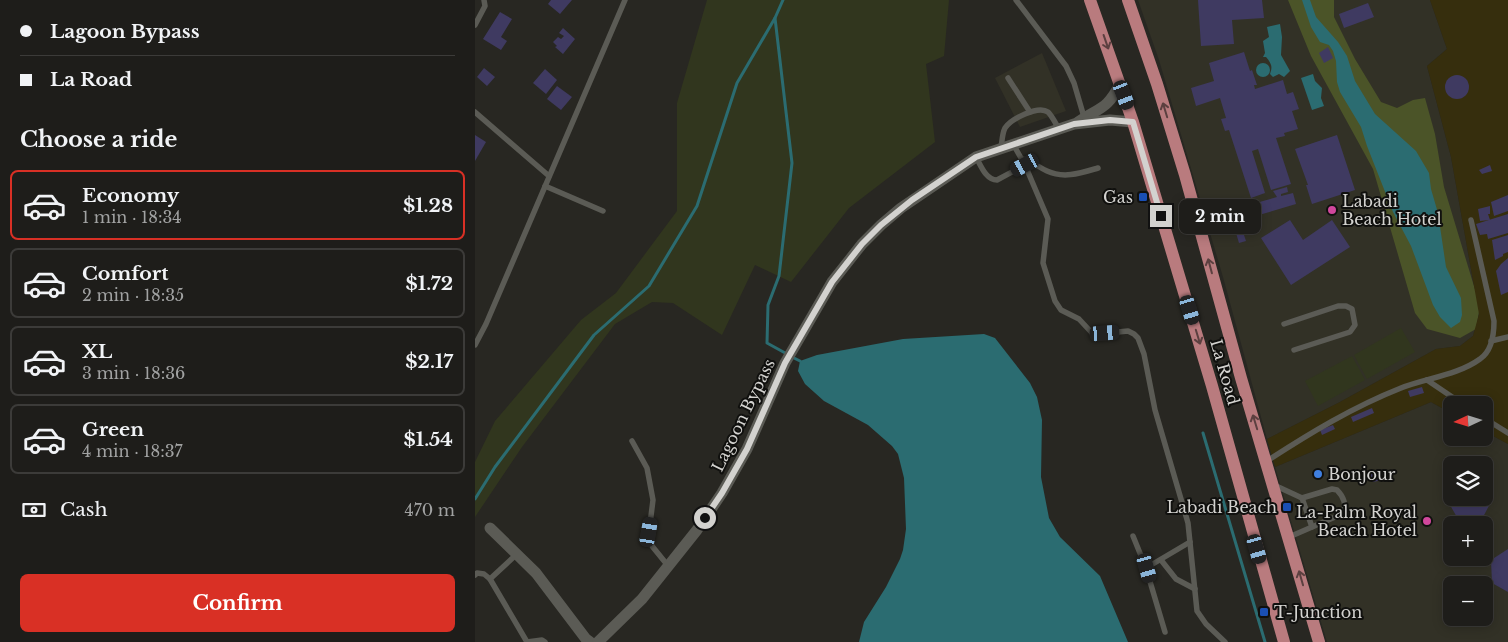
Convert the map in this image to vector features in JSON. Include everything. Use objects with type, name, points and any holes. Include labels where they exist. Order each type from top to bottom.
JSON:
[{"type":"main road","name":"La Road","points":[[1091,0],[1133,122],[1212,386],[1284,642]]},
{"type":"main road","name":"La Road","points":[[1128,0],[1163,102],[1241,378],[1319,642]]},
{"type":"street","name":"Lagoon Bypass","points":[[1074,124],[1105,106],[1120,84]]},
{"type":"street","name":"Lagoon Bypass","points":[[598,642],[642,598],[697,530],[722,493],[747,449],[785,363],[832,282],[862,244],[881,225],[909,203],[976,157],[1074,124],[1110,120],[1133,122]]},
{"type":"street","points":[[490,528],[536,573],[579,631],[590,642]]},
{"type":"lane","points":[[475,25],[485,6],[484,0]]},
{"type":"lane","points":[[475,345],[486,324],[625,0]]},
{"type":"lane","points":[[1016,0],[1066,66],[1074,83],[1084,117]]},
{"type":"lane","points":[[1008,78],[1030,112]]},
{"type":"lane","points":[[1001,148],[1005,128],[1013,121],[1030,112],[1042,110],[1049,113],[1059,129]]},
{"type":"lane","points":[[475,112],[549,176]]},
{"type":"lane","points":[[1013,144],[1025,165],[1048,220],[1043,263],[1055,301],[1061,310],[1079,319],[1092,333],[1128,331],[1138,338],[1144,354],[1155,410],[1165,438],[1174,476],[1189,523],[1197,611],[1206,624],[1225,642]]},
{"type":"lane","points":[[976,157],[987,177],[992,180],[997,180],[1025,165]]},
{"type":"lane","points":[[1022,159],[1031,161],[1049,172],[1069,176],[1098,168]]},
{"type":"lane","points":[[545,186],[603,211]]},
{"type":"lane","points":[[1267,461],[1338,417],[1402,388],[1464,368],[1485,354],[1491,341],[1493,321],[1471,220]]},
{"type":"lane","points":[[1284,324],[1338,306],[1345,306],[1351,309],[1355,325],[1349,332],[1294,350]]},
{"type":"lane","points":[[1491,341],[1508,337]]},
{"type":"lane","points":[[1427,380],[1451,396]]},
{"type":"lane","points":[[1493,424],[1508,433]]},
{"type":"lane","points":[[632,441],[647,468],[651,492],[652,516],[649,532],[652,546],[669,567]]},
{"type":"lane","points":[[1274,485],[1302,498],[1332,489],[1337,490],[1345,504],[1345,510],[1342,514],[1289,537]]},
{"type":"lane","points":[[1302,498],[1312,527]]},
{"type":"lane","points":[[1133,536],[1147,568],[1165,632]]},
{"type":"lane","points":[[1147,568],[1190,542]]},
{"type":"lane","points":[[490,579],[517,554]]},
{"type":"lane","points":[[1161,560],[1176,579],[1195,589]]},
{"type":"lane","points":[[475,575],[477,573],[484,574],[490,579],[527,642],[542,640],[545,642]]},
{"type":"shaded area","name":"Labadi Beach Hotel","points":[[1138,0],[1430,0],[1447,49],[1427,66],[1451,157],[1479,314],[1473,336],[1460,346],[1436,349],[1340,402],[1267,439],[1223,277],[1159,60]]},
{"type":"shaded area","points":[[1042,53],[1066,111],[1020,127],[995,78]]},
{"type":"shaded area","name":"La-Palm Royal Beach Hotel","points":[[1431,402],[1443,409],[1443,446],[1493,446],[1493,436],[1508,444],[1508,642],[1327,642],[1275,467]]},
{"type":"green space","points":[[707,0],[949,0],[944,56],[926,64],[935,142],[849,208],[791,282],[755,265],[722,335],[673,303],[652,302],[615,324],[522,447],[475,517],[475,462],[495,421],[581,320],[616,293],[677,211],[677,103]]},
{"type":"green space","points":[[1288,0],[1334,0],[1334,17],[1355,59],[1381,102],[1397,108],[1413,100],[1425,98],[1435,134],[1444,187],[1480,306],[1476,329],[1460,338],[1427,329],[1415,313],[1373,169],[1311,56]]},
{"type":"green space","points":[[1401,328],[1415,352],[1367,379],[1354,355]]},
{"type":"green space","points":[[1352,356],[1365,380],[1318,406],[1305,381]]},
{"type":"sand","points":[[1430,0],[1508,0],[1508,444],[1493,436],[1493,396],[1443,396],[1443,409],[1431,402],[1275,467],[1267,439],[1340,402],[1436,349],[1460,346],[1473,336],[1479,314],[1451,157],[1427,66],[1447,49]]},
{"type":"water","points":[[1302,0],[1310,0],[1316,17],[1338,42],[1347,56],[1355,81],[1375,114],[1416,151],[1429,173],[1431,189],[1438,213],[1446,267],[1461,298],[1462,315],[1460,322],[1451,328],[1440,317],[1433,305],[1411,246],[1393,212],[1361,127],[1340,92],[1333,51],[1329,45],[1320,42],[1311,27]]},
{"type":"water","points":[[1280,24],[1282,37],[1281,55],[1290,71],[1284,77],[1279,74],[1273,77],[1270,74],[1270,63],[1266,57],[1263,57],[1265,53],[1263,41],[1269,37],[1267,27]]},
{"type":"water","points":[[1260,63],[1266,63],[1270,70],[1266,77],[1260,77],[1256,73],[1256,67]]},
{"type":"water","points":[[1313,74],[1315,81],[1322,88],[1321,98],[1324,106],[1312,110],[1301,78]]},
{"type":"water","points":[[984,334],[995,338],[1030,383],[1037,397],[1042,420],[1041,477],[1049,518],[1060,537],[1100,576],[1128,642],[859,642],[864,622],[886,587],[903,550],[906,529],[904,478],[898,454],[892,446],[868,425],[824,401],[805,384],[798,371],[800,361],[817,355],[903,339]]},
{"type":"building","points":[[551,0],[572,0],[560,14],[548,4]]},
{"type":"building","points":[[1198,0],[1262,0],[1264,18],[1232,20],[1234,44],[1201,46]]},
{"type":"building","points":[[1368,3],[1374,17],[1344,28],[1339,14]]},
{"type":"building","points":[[500,12],[512,19],[501,37],[507,41],[501,50],[483,39]]},
{"type":"building","points":[[563,28],[575,39],[563,54],[555,47],[557,46],[553,42],[558,37],[561,39],[564,36],[559,33]]},
{"type":"building","points":[[1328,47],[1333,58],[1324,63],[1319,53]]},
{"type":"building","points":[[1244,52],[1257,85],[1254,85],[1255,89],[1283,80],[1287,94],[1293,92],[1299,109],[1292,111],[1298,129],[1284,133],[1285,136],[1276,138],[1291,184],[1271,190],[1258,149],[1252,151],[1265,193],[1251,198],[1229,130],[1225,131],[1221,119],[1226,118],[1220,98],[1196,106],[1191,88],[1214,81],[1209,63]]},
{"type":"building","points":[[484,68],[495,77],[487,86],[477,77]]},
{"type":"building","points":[[545,69],[557,80],[546,94],[533,83]]},
{"type":"building","points":[[1457,75],[1462,76],[1468,82],[1468,92],[1462,98],[1457,99],[1452,98],[1446,92],[1445,87],[1446,82],[1452,76]]},
{"type":"building","points":[[557,86],[572,97],[561,110],[547,99]]},
{"type":"building","points":[[475,135],[486,142],[475,161]]},
{"type":"building","points":[[1337,135],[1355,190],[1312,204],[1306,185],[1308,185],[1295,149]]},
{"type":"building","points":[[1490,165],[1492,171],[1482,174],[1479,170]]},
{"type":"building","points":[[1287,187],[1288,192],[1281,194],[1281,196],[1293,193],[1296,204],[1259,215],[1256,203],[1277,197],[1273,191]]},
{"type":"building","points":[[1508,195],[1508,211],[1494,216],[1491,202]]},
{"type":"building","points":[[1490,206],[1490,214],[1488,214],[1490,220],[1480,221],[1478,209]]},
{"type":"building","points":[[1508,214],[1508,233],[1488,239],[1487,234],[1480,235],[1476,224]]},
{"type":"building","points":[[1239,220],[1246,241],[1239,243],[1233,223]]},
{"type":"building","points":[[1290,220],[1303,240],[1332,220],[1350,247],[1291,285],[1261,238]]},
{"type":"building","points":[[1508,235],[1508,252],[1495,260],[1492,240]]},
{"type":"building","points":[[1508,258],[1508,292],[1501,295],[1496,271]]},
{"type":"building","points":[[1422,387],[1424,393],[1410,397],[1408,391]]},
{"type":"building","points":[[1372,408],[1374,413],[1353,422],[1351,417]]},
{"type":"building","points":[[1333,425],[1335,429],[1322,435],[1320,430]]},
{"type":"building","points":[[1377,472],[1382,480],[1373,482],[1370,474]]},
{"type":"building","points":[[1451,506],[1489,506],[1484,516],[1456,516]]},
{"type":"building","points":[[1508,549],[1508,592],[1493,584],[1491,566],[1493,566],[1493,559]]},
{"type":"waterway","points":[[783,0],[775,18],[792,163],[779,276],[768,305],[767,343],[787,354]]},
{"type":"waterway","points":[[475,499],[495,467],[594,335],[649,286],[697,206],[737,83],[775,18]]},
{"type":"waterway","points":[[792,357],[800,361]]},
{"type":"waterway","points":[[1203,433],[1265,642]]},
{"type":"place","name":"Gas","points":[[1143,197]]},
{"type":"place","name":"Labadi Beach Hotel","points":[[1332,210]]},
{"type":"place","name":"Bonjour","points":[[1318,474]]},
{"type":"place","name":"Labadi Beach","points":[[1287,507]]},
{"type":"place","name":"La-Palm Royal Beach Hotel","points":[[1427,521]]},
{"type":"place","name":"T-Junction","points":[[1264,612]]},
{"type":"route","points":[[705,518],[722,493],[747,449],[785,363],[832,282],[862,244],[881,225],[901,208],[961,166],[976,157],[1074,124],[1099,120],[1133,122],[1161,216]]}]
